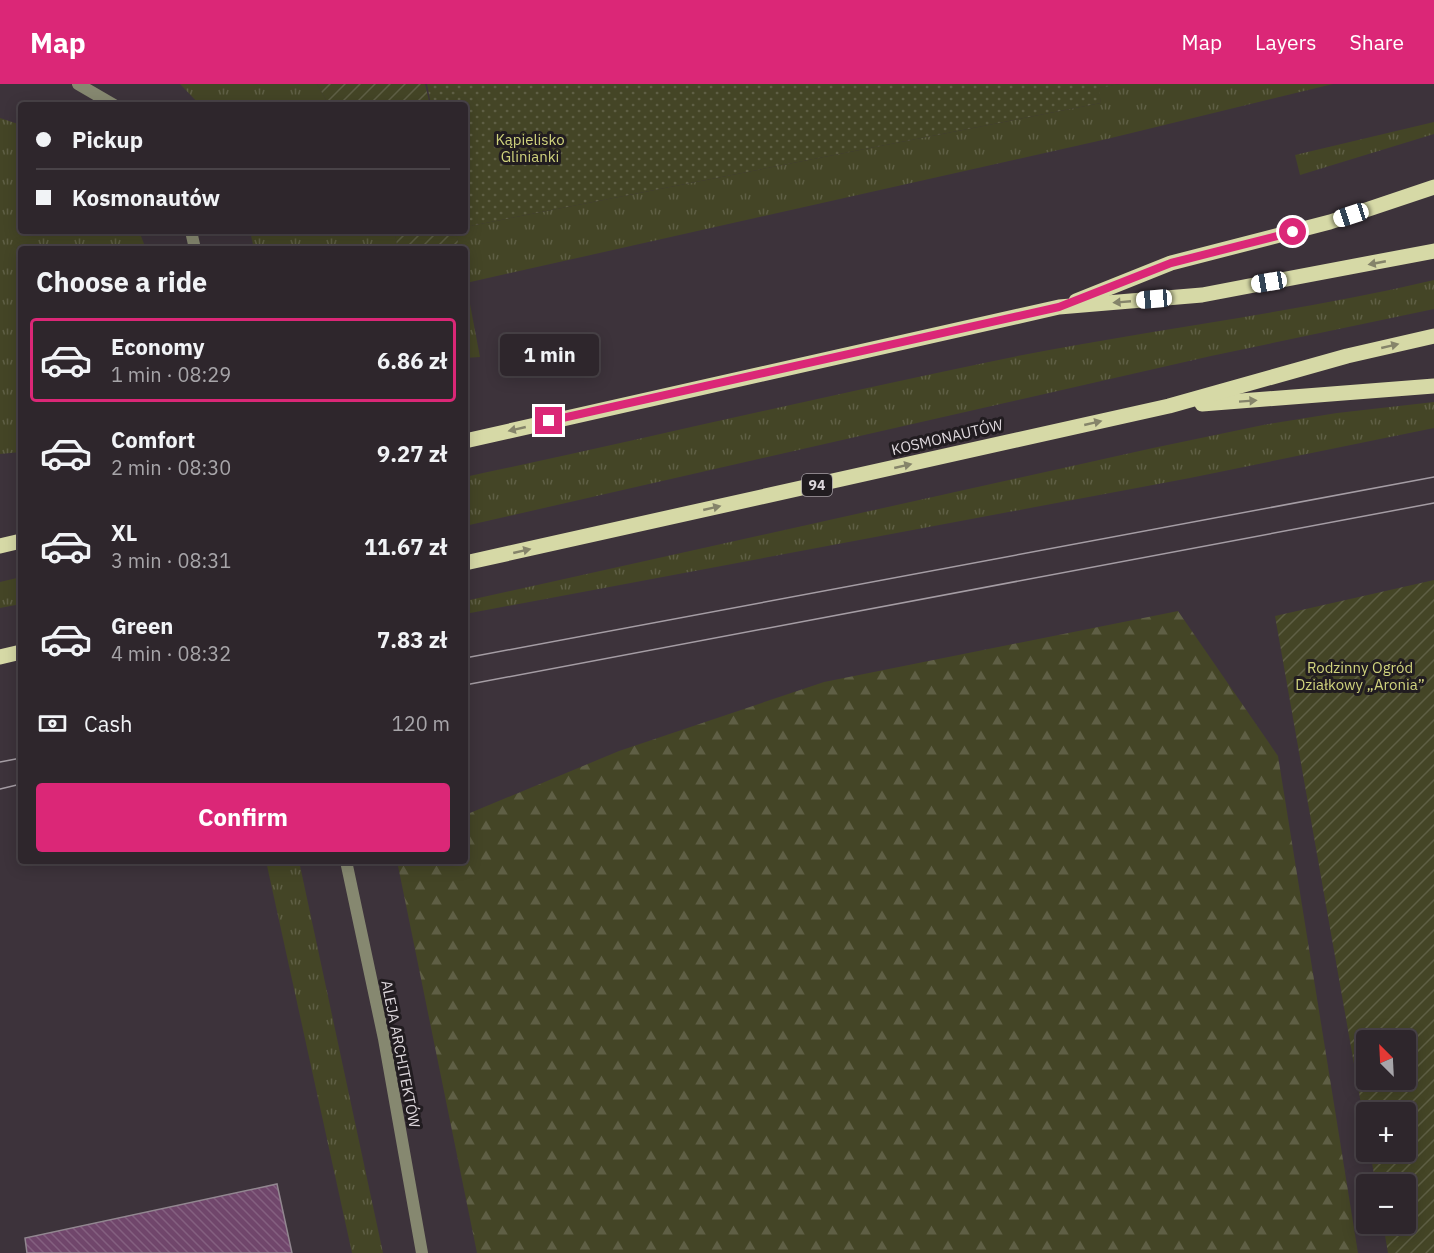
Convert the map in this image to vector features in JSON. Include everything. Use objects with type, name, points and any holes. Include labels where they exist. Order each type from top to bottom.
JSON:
[{"type":"main road","points":[[1059,307],[1171,263],[1319,225],[1434,187]]},
{"type":"main road","points":[[468,440],[1059,307],[1202,295],[1434,251]]},
{"type":"main road","name":"KOSMONAUTÓW","points":[[468,562],[1169,406],[1347,356],[1434,336]]},
{"type":"main road","points":[[1169,406],[1434,386]]},
{"type":"main road","points":[[0,546],[18,542]]},
{"type":"main road","points":[[0,657],[18,653]]},
{"type":"street","points":[[78,84],[109,102]]},
{"type":"street","name":"ALEJA ARCHITEKTÓW","points":[[347,864],[384,1039],[422,1253]]},
{"type":"green space","points":[[180,84],[317,84],[327,102],[197,102]]},
{"type":"green space","points":[[317,84],[425,84],[429,102],[327,102]]},
{"type":"green space","name":"Kąpielisko Glinianki","points":[[427,84],[1120,84],[1099,88],[1101,103],[468,226],[468,102],[430,102]]},
{"type":"green space","points":[[1120,84],[1333,84],[1107,139],[468,283],[468,246],[458,246],[456,234],[468,234],[468,226],[1101,103],[1098,88]]},
{"type":"green space","points":[[0,118],[18,124],[18,234],[140,234],[145,246],[18,246],[18,452],[0,454]]},
{"type":"green space","points":[[1434,122],[1434,134],[1300,175],[1295,155]]},
{"type":"green space","points":[[251,234],[395,234],[397,246],[253,246]]},
{"type":"green space","points":[[395,234],[456,234],[458,246],[397,246]]},
{"type":"green space","points":[[1434,280],[1434,309],[1211,356],[468,525],[468,476],[984,363]]},
{"type":"green space","points":[[468,294],[480,357],[468,358]]},
{"type":"green space","points":[[1434,402],[1434,428],[1190,478],[468,613],[468,600],[1153,448],[1263,425],[1337,413]]},
{"type":"green space","points":[[18,578],[18,605],[0,608],[0,582]]},
{"type":"green space","name":"Rodzinny Ogród Działkowy „Aronia”","points":[[1434,580],[1434,1253],[1388,1253],[1385,1234],[1416,1234],[1416,1174],[1374,1174],[1372,1162],[1416,1162],[1416,1102],[1361,1102],[1359,1090],[1416,1090],[1416,1030],[1356,1030],[1356,1075],[1275,616]]},
{"type":"green space","points":[[1178,611],[1278,756],[1358,1253],[477,1253],[398,864],[468,864],[468,814],[619,751],[824,682]]},
{"type":"green space","points":[[267,864],[300,864],[383,1253],[352,1253]]},
{"type":"building","points":[[277,1184],[292,1253],[27,1253],[25,1238]]},
{"type":"tram line","points":[[468,657],[1434,477]]},
{"type":"tram line","points":[[468,684],[1434,503]]},
{"type":"tram line","points":[[0,762],[18,759]]},
{"type":"tram line","points":[[0,789],[18,785]]},
{"type":"route","points":[[549,421],[1059,307],[1171,263],[1293,232]]}]
